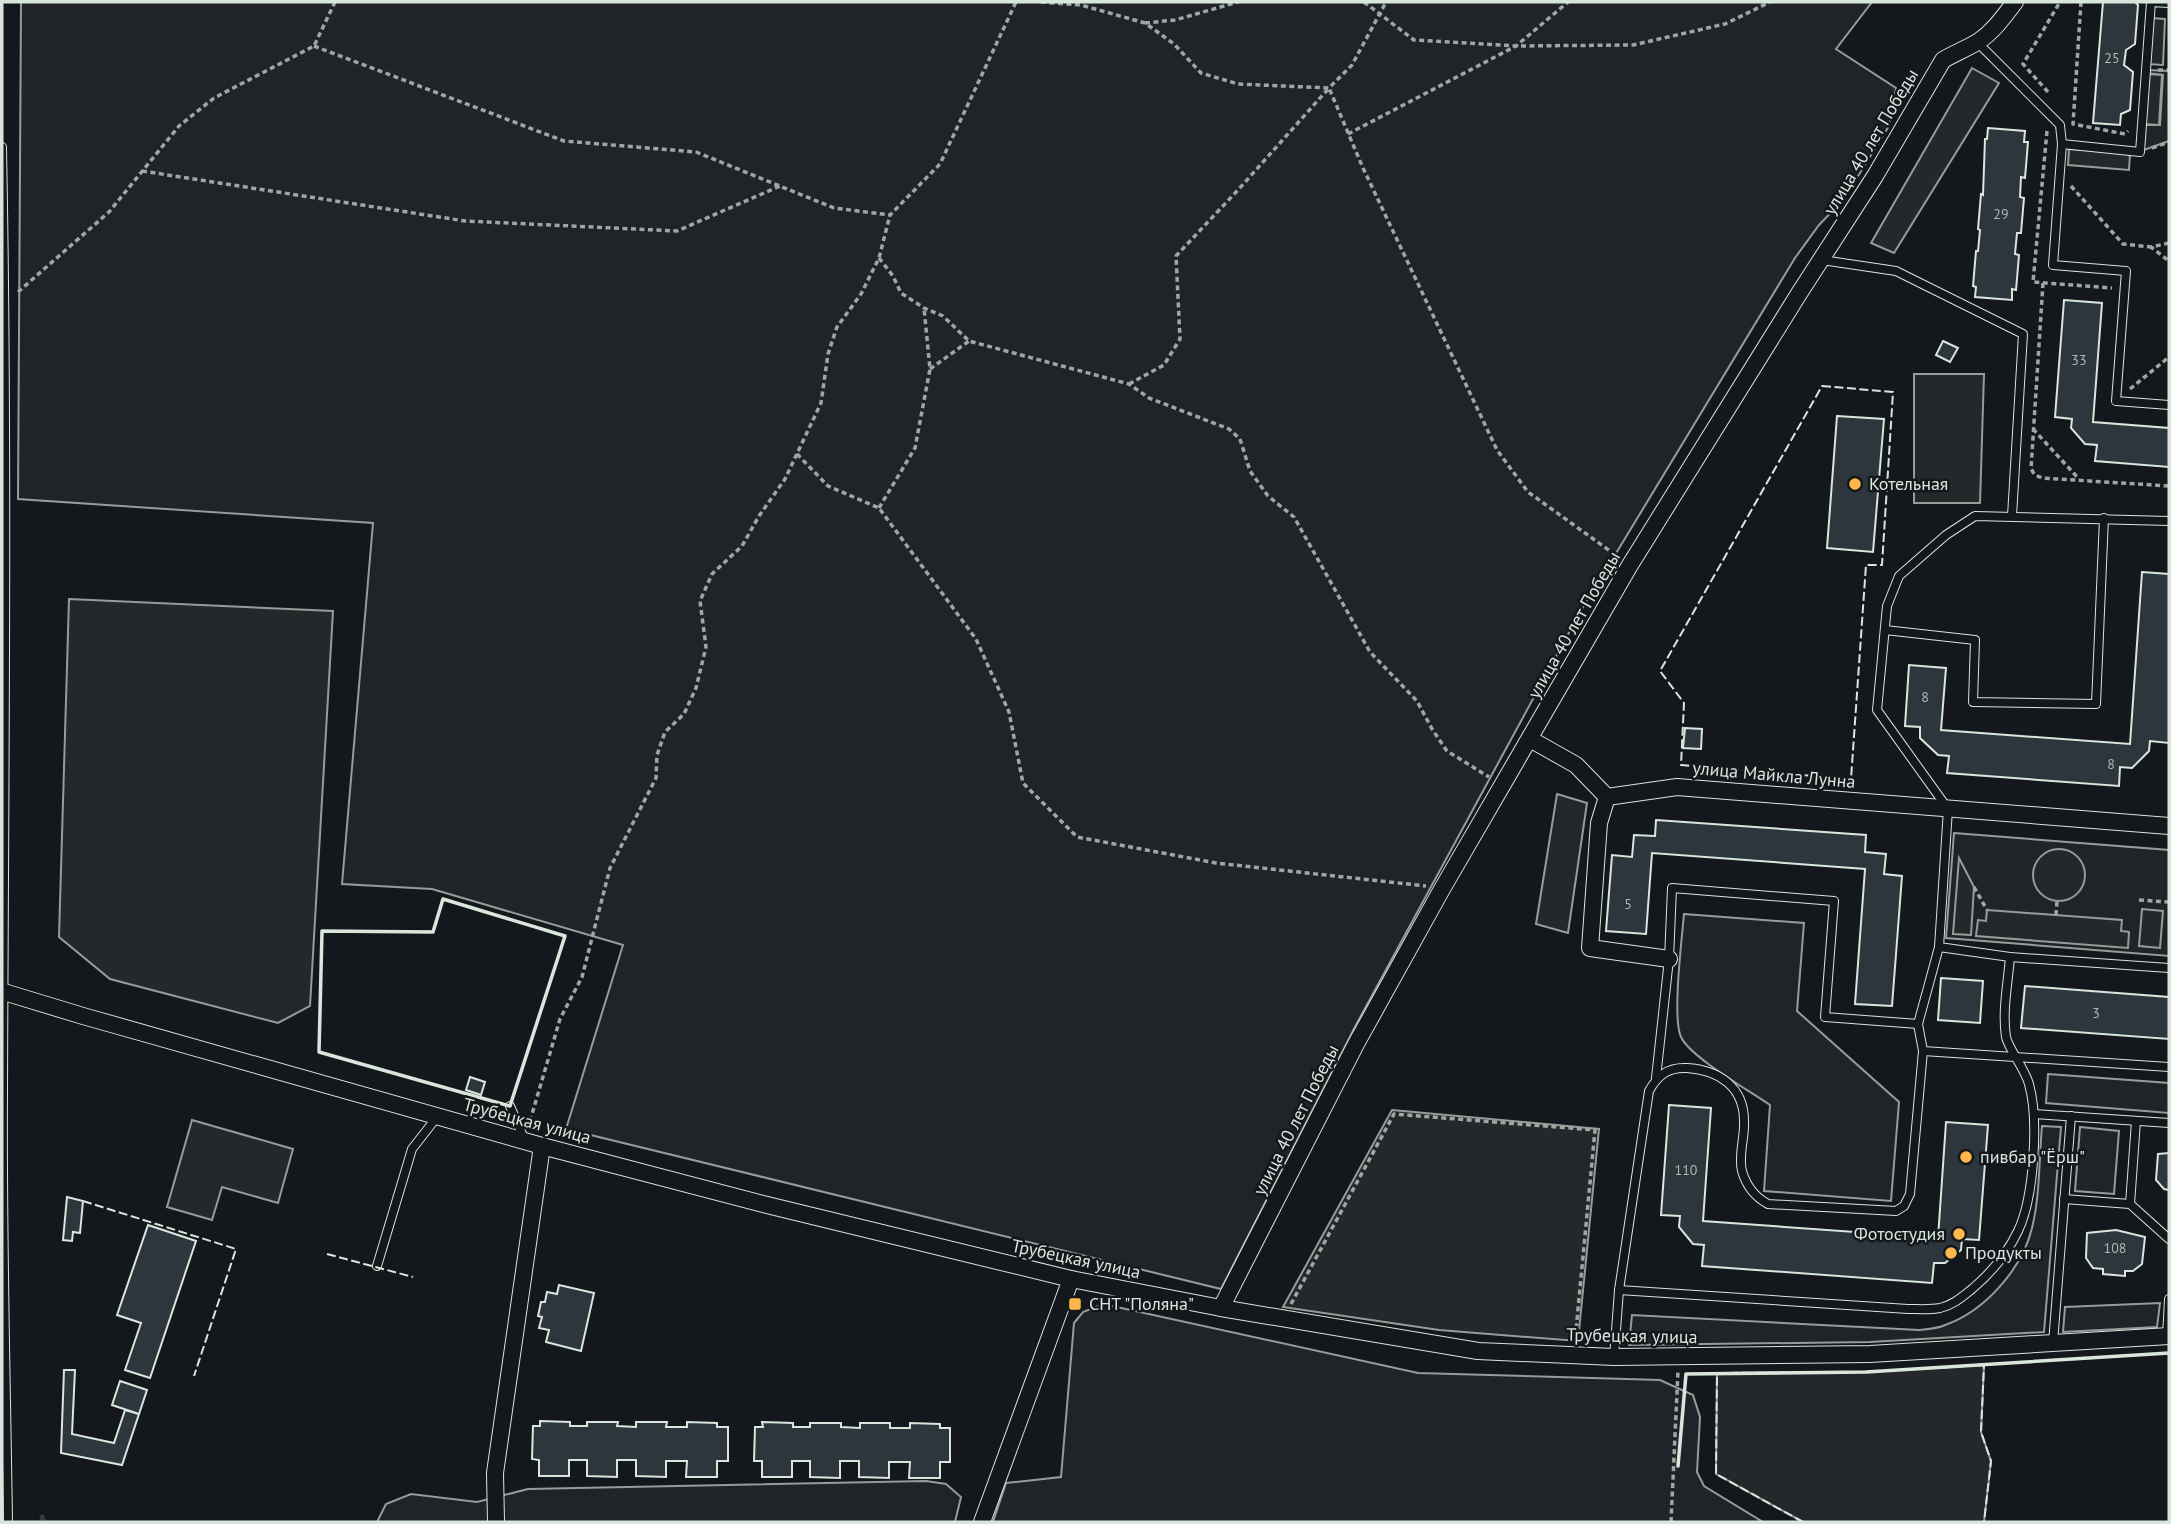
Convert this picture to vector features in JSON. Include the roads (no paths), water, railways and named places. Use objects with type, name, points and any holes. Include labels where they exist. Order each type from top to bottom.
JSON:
[{"type":"street","name":"улица 40 лет Победы","points":[[1220,1308],[1356,1044],[1442,889],[1630,565],[1875,176],[1943,60],[1978,42],[1992,31],[2015,2]]},
{"type":"street","points":[[1530,739],[1576,765],[1608,797],[1599,823],[1590,948],[1670,959]]},
{"type":"street","name":"улица Майкла Лунна","points":[[1608,797],[1677,787],[2169,826]]},
{"type":"street","name":"Трубецкая улица","points":[[3,991],[83,1017],[437,1117],[767,1205],[1071,1279],[1220,1308],[1478,1351],[1614,1357],[1871,1354],[2168,1336]]},
{"type":"street","points":[[496,1522],[495,1473],[541,1146]]},
{"type":"street","points":[[982,1522],[1071,1279]]},
{"type":"lane","points":[[2062,144],[2140,152],[2151,2],[2169,4]]},
{"type":"lane","points":[[1978,42],[2060,125],[2062,144],[2053,265],[2126,271],[2116,401],[2169,405]]},
{"type":"lane","points":[[2,147],[5,304],[3,1096],[8,1522]]},
{"type":"lane","points":[[1822,260],[1896,271],[2023,334],[2012,516]]},
{"type":"lane","points":[[1614,1357],[1619,1290],[1648,1091],[1656,1079],[1673,1067],[1704,1069],[1717,1074],[1738,1096],[1745,1122],[1741,1168],[1756,1197],[1768,1204],[1896,1211],[1904,1206],[1910,1195],[1923,1051],[1918,1024],[1939,947],[1948,809],[1877,710],[1887,606],[1899,576],[1946,535],[1975,516],[2104,517],[2169,521]]},
{"type":"lane","points":[[1885,630],[1975,640],[1973,702],[2096,704],[2104,517]]},
{"type":"lane","points":[[1656,1079],[1670,959],[1672,888],[1834,901],[1825,1017],[1918,1024]]},
{"type":"lane","points":[[1939,947],[2010,957],[2169,968]]},
{"type":"lane","points":[[1619,1290],[1908,1309],[1939,1308],[1956,1301],[1987,1276],[2007,1251],[2019,1229],[2030,1179],[2034,1114],[2029,1084],[2018,1058],[2006,1041],[2010,957]]},
{"type":"lane","points":[[1923,1051],[2169,1067]]},
{"type":"lane","points":[[510,1106],[525,1141]]},
{"type":"lane","points":[[2034,1114],[2169,1123]]},
{"type":"lane","points":[[2053,1343],[2071,1116]]},
{"type":"lane","points":[[377,1266],[412,1149],[437,1117]]},
{"type":"lane","points":[[2130,1204],[2136,1121]]},
{"type":"lane","points":[[2064,1199],[2130,1204],[2169,1239]]},
{"type":"lane","points":[[2168,1336],[2169,1298]]},
{"type":"waterway","points":[[42,1517],[44,1522]]},
{"type":"place","name":"Котельная","points":[[1855,484]]},
{"type":"place","name":"пивбар \"Ёрш\"","points":[[1966,1157]]},
{"type":"place","name":"Фотостудия","points":[[1959,1234]]},
{"type":"place","name":"Продукты","points":[[1951,1253]]},
{"type":"place","name":"СНТ \"Поляна\"","points":[[1075,1304]]}]
